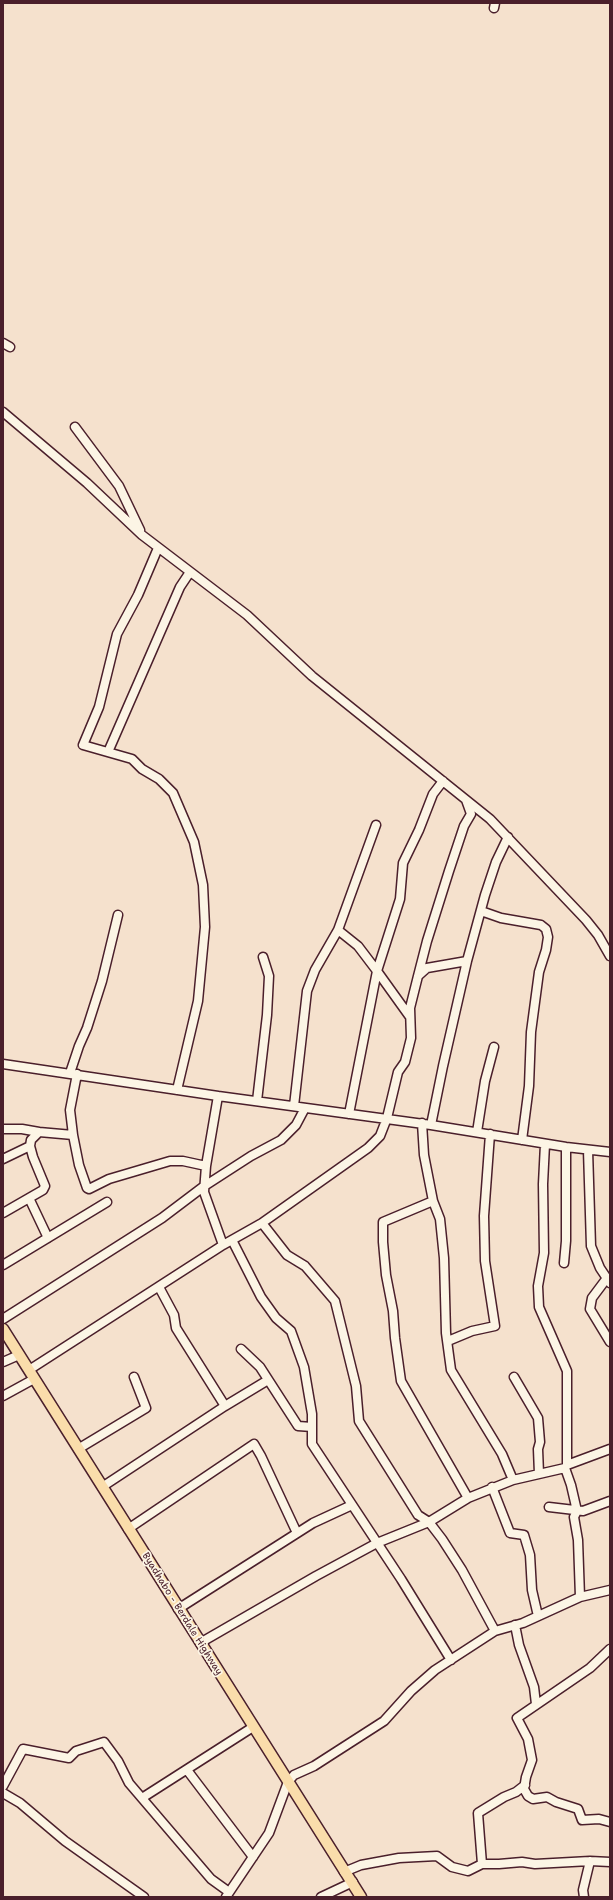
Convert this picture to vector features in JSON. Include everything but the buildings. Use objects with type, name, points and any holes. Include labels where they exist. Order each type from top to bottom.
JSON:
[{"type":"main road","name":"Byadhabo - Berdale Highway","points":[[3,1329],[344,1872],[353,1882],[361,1897]]},
{"type":"street","points":[[3,412],[87,483],[142,535],[247,615],[312,676],[490,819],[586,920],[598,935],[610,956]]},
{"type":"street","points":[[75,427],[120,486],[142,535]]},
{"type":"street","points":[[158,548],[138,595],[117,634],[99,707],[83,746],[132,758],[142,769],[159,779],[173,793],[194,842],[203,885],[205,928],[198,1001],[177,1090]]},
{"type":"street","points":[[108,752],[180,587],[190,572]]},
{"type":"street","points":[[349,1114],[376,971],[400,899],[403,863],[419,830],[433,794],[443,781]]},
{"type":"street","points":[[3,1396],[31,1374],[159,1287],[232,1240],[262,1223],[368,1148],[380,1136],[387,1118],[398,1072],[405,1062],[411,1038],[410,1008],[427,941],[464,826],[471,814],[466,799]]},
{"type":"street","points":[[294,1106],[307,991],[315,970],[338,930],[376,825]]},
{"type":"street","points":[[431,1125],[443,1066],[481,911],[496,862],[508,837]]},
{"type":"street","points":[[481,911],[501,918],[541,925],[546,930],[548,937],[546,950],[539,972],[531,1032],[529,1086],[522,1140]]},
{"type":"street","points":[[118,915],[102,981],[87,1028],[79,1046],[73,1074],[70,1110],[73,1134],[87,1188],[89,1189],[109,1178],[170,1161],[182,1161],[206,1166]]},
{"type":"street","points":[[338,930],[358,946],[410,1017]]},
{"type":"street","points":[[257,1101],[267,1015],[269,976],[263,957]]},
{"type":"street","points":[[418,976],[427,968],[468,961]]},
{"type":"street","points":[[477,1132],[485,1082],[494,1047]]},
{"type":"street","points":[[3,1064],[218,1096],[387,1118],[490,1134],[566,1148],[610,1152]]},
{"type":"street","points":[[218,1096],[206,1166],[204,1187],[223,1246]]},
{"type":"street","points":[[3,1319],[162,1218],[204,1187],[251,1156],[281,1140],[296,1125],[305,1108]]},
{"type":"street","points":[[422,1124],[424,1155],[433,1201],[440,1219],[444,1258],[446,1325],[451,1370],[502,1454],[513,1480]]},
{"type":"street","points":[[3,1129],[22,1129],[39,1132],[73,1134]]},
{"type":"street","points":[[3,1213],[43,1190],[45,1186],[30,1146],[31,1140],[39,1132]]},
{"type":"street","points":[[448,1340],[495,1326],[485,1261],[484,1216],[490,1134]]},
{"type":"street","points":[[545,1144],[543,1184],[544,1253],[538,1286],[539,1307],[567,1371],[566,1467],[577,1511],[574,1517],[578,1540],[580,1597]]},
{"type":"street","points":[[3,1159],[30,1146]]},
{"type":"street","points":[[564,1264],[566,1241],[566,1148]]},
{"type":"street","points":[[588,1150],[591,1246],[600,1268],[608,1280],[592,1298],[590,1309],[610,1342]]},
{"type":"street","points":[[29,1198],[48,1238]]},
{"type":"street","points":[[433,1201],[383,1222],[386,1275],[394,1311],[395,1338],[401,1381],[468,1498]]},
{"type":"street","points":[[3,1265],[106,1202]]},
{"type":"street","points":[[262,1223],[287,1255],[305,1266],[335,1301],[356,1386],[359,1421],[418,1515],[429,1522],[462,1570],[495,1631]]},
{"type":"street","points":[[232,1240],[261,1297],[276,1318],[291,1331],[304,1367],[312,1414],[312,1444],[451,1660]]},
{"type":"street","points":[[159,1287],[174,1315],[176,1328],[225,1406]]},
{"type":"street","points":[[241,1348],[260,1367],[298,1426],[312,1427]]},
{"type":"street","points":[[3,1362],[19,1355]]},
{"type":"street","points":[[78,1450],[146,1408],[134,1377]]},
{"type":"street","points":[[514,1377],[538,1418],[540,1442],[538,1449],[539,1474]]},
{"type":"street","points":[[102,1487],[225,1406],[268,1380]]},
{"type":"street","points":[[128,1529],[254,1444],[297,1533]]},
{"type":"street","points":[[200,1643],[310,1579],[377,1543],[429,1522],[468,1498],[492,1487],[513,1480],[566,1467],[610,1449]]},
{"type":"street","points":[[492,1487],[510,1533],[524,1534],[530,1555],[532,1590],[538,1616]]},
{"type":"street","points":[[549,1507],[577,1511],[596,1508],[610,1501]]},
{"type":"street","points":[[178,1608],[313,1523],[352,1505]]},
{"type":"street","points":[[3,1786],[23,1749],[69,1758],[76,1751],[104,1742],[118,1761],[129,1783],[227,1895],[269,1833],[288,1782],[294,1775],[314,1766],[384,1721],[411,1691],[451,1660],[495,1631],[538,1616],[580,1597],[610,1590]]},
{"type":"street","points":[[515,1625],[519,1645],[534,1687],[536,1704]]},
{"type":"street","points":[[610,1649],[590,1668],[517,1718],[528,1739],[532,1760],[524,1785],[524,1789],[528,1796],[533,1799],[547,1797],[556,1802],[578,1809],[582,1820],[599,1819],[610,1822]]},
{"type":"street","points":[[142,1798],[253,1727]]},
{"type":"street","points":[[187,1770],[253,1856]]},
{"type":"street","points":[[482,1864],[478,1813],[504,1796],[516,1792],[524,1785]]},
{"type":"street","points":[[3,1794],[20,1803],[65,1841],[144,1897]]},
{"type":"street","points":[[344,1872],[361,1865],[399,1858],[437,1856],[452,1867],[468,1871],[482,1864],[522,1862],[534,1864],[590,1861],[610,1862]]},
{"type":"street","points":[[584,1897],[583,1890],[590,1861]]},
{"type":"street","points":[[321,1897],[353,1882]]}]
